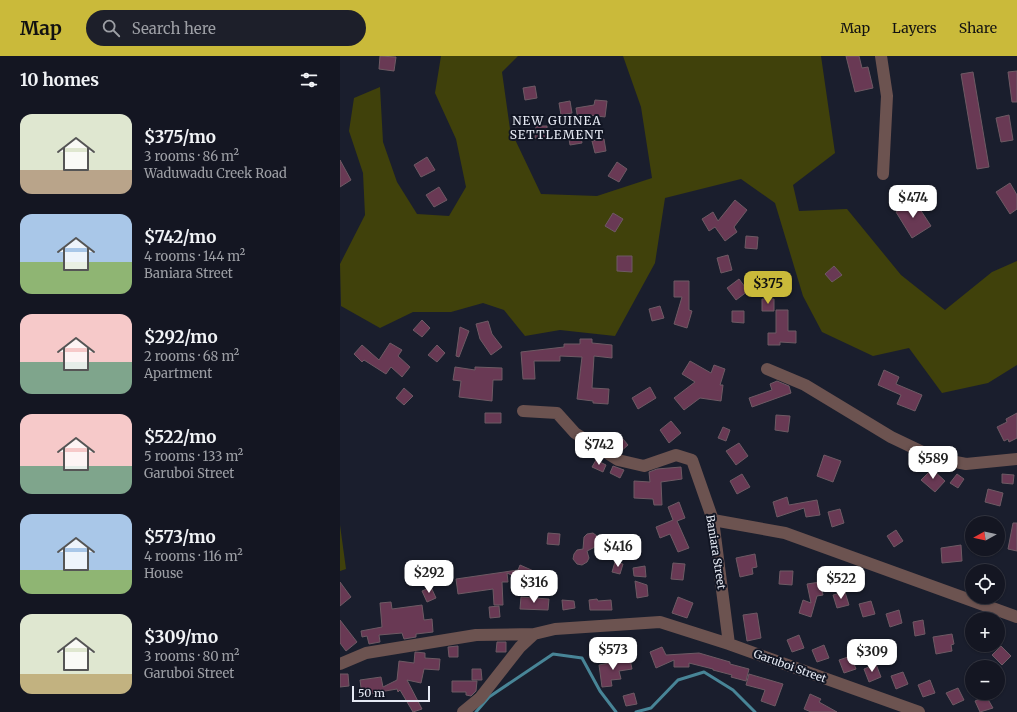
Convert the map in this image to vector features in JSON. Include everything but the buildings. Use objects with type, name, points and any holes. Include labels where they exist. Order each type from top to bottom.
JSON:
[{"type":"street","points":[[881,56],[887,96],[883,174]]},
{"type":"street","points":[[767,369],[805,385],[891,437],[935,458],[966,464],[1017,459]]},
{"type":"street","name":"Baniara Street","points":[[522,412],[557,413],[575,433],[618,460],[644,466],[676,455],[692,460],[713,520],[729,644]]},
{"type":"street","points":[[713,520],[785,533],[1017,618]]},
{"type":"street","name":"Garuboi Street","points":[[340,664],[366,653],[476,635],[534,634],[555,629],[660,622],[729,644],[919,712]]},
{"type":"street","points":[[463,712],[480,698],[520,647],[534,634]]},
{"type":"shaded area","points":[[441,56],[518,56],[502,72],[510,129],[541,194],[597,196],[652,178],[641,107],[623,56],[821,56],[835,153],[793,185],[799,211],[847,209],[901,275],[945,310],[992,272],[1017,261],[1017,365],[988,383],[942,393],[909,348],[873,356],[822,332],[803,296],[775,203],[741,179],[665,198],[655,263],[615,336],[560,330],[525,336],[504,310],[483,303],[451,312],[413,312],[380,328],[341,306],[340,264],[365,215],[363,173],[349,131],[354,98],[380,87],[383,142],[397,182],[417,214],[449,216],[466,187],[456,139],[435,93]]},
{"type":"shaded area","points":[[340,525],[346,569],[340,571]]},
{"type":"waterway","points":[[476,712],[489,697],[553,654],[582,658],[600,691],[616,712]]},
{"type":"waterway","points":[[636,712],[651,708],[678,680],[704,672],[733,690],[755,712]]},
{"type":"district","name":"NEW GUINEA SETTLEMENT","points":[[557,127]]}]
